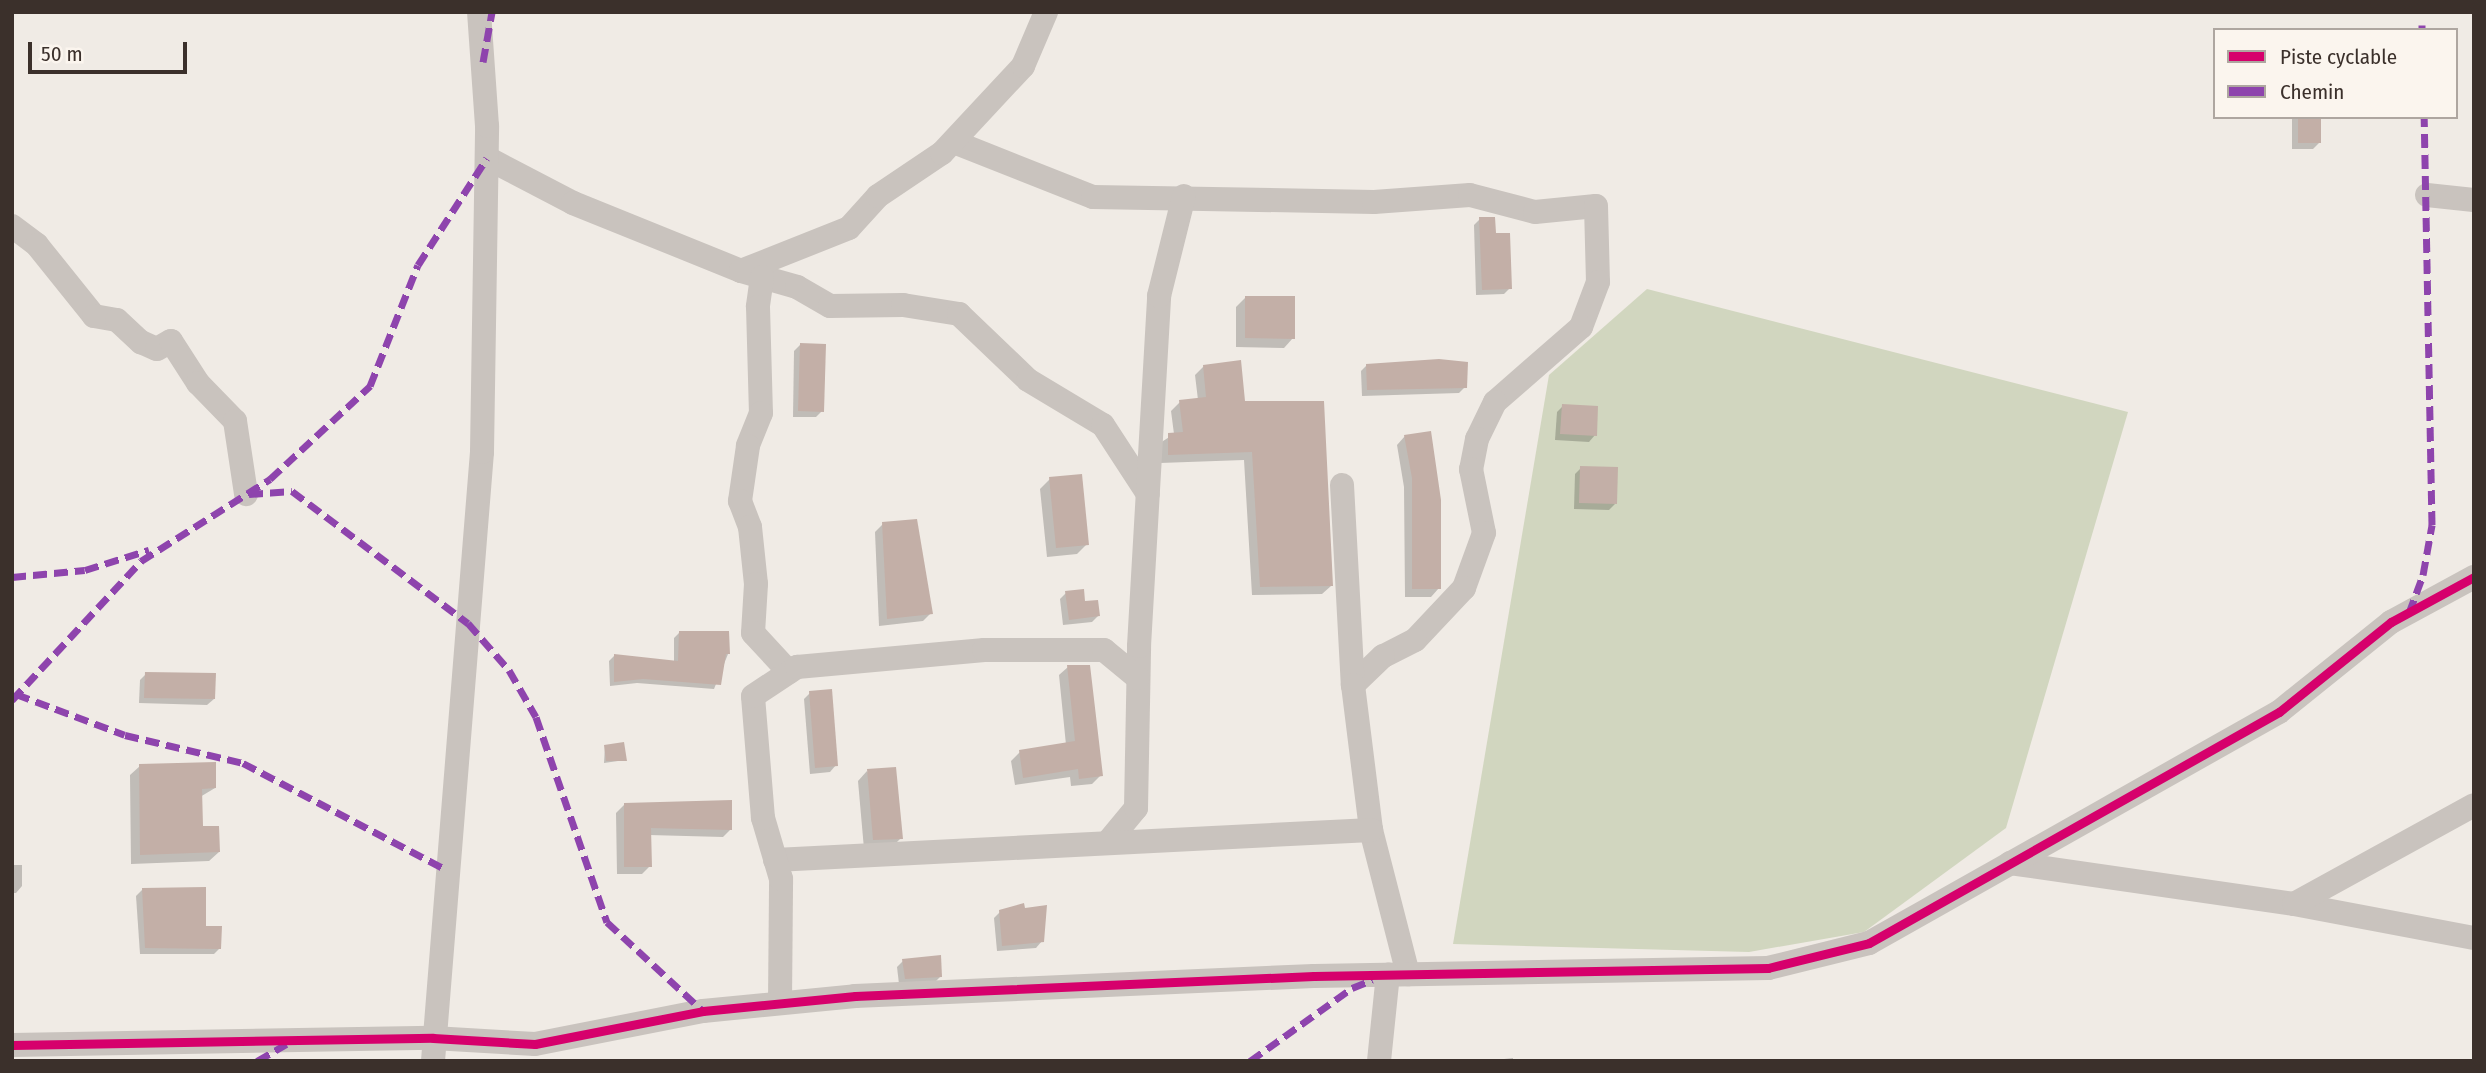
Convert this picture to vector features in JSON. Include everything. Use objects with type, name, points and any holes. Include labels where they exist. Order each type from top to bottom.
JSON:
[{"type":"street","points":[[433,1049],[482,452],[487,158],[479,12]]},
{"type":"street","points":[[752,274],[849,228],[878,197],[954,142],[1023,66],[1046,12]]},
{"type":"street","points":[[954,142],[1093,197],[1184,196],[1374,202],[1470,195],[1535,212],[1596,206],[1598,282],[1581,327],[1495,402],[1477,439],[1471,469],[1484,533],[1464,587],[1415,640],[1383,656],[1353,685]]},
{"type":"street","points":[[487,158],[573,203],[752,274],[797,287],[831,306],[903,305],[959,314],[1028,380],[1103,425],[1148,494]]},
{"type":"street","points":[[2427,195],[2474,200]]},
{"type":"street","points":[[1108,842],[1136,808],[1138,678],[1159,296],[1184,196]]},
{"type":"street","points":[[12,226],[37,245],[94,316],[117,320],[141,342],[157,349],[172,341],[198,383],[235,421],[246,494]]},
{"type":"street","points":[[752,274],[758,307],[761,413],[748,446],[740,501],[750,527],[756,583],[753,633],[789,672]]},
{"type":"street","points":[[1342,485],[1353,685],[1371,830],[1398,974],[1379,1061]]},
{"type":"street","points":[[12,1045],[433,1049],[535,1044],[703,1012],[855,996],[1398,974],[1768,968],[1869,943],[2279,712],[2391,622],[2474,577]]},
{"type":"street","points":[[780,1003],[781,879],[763,818],[753,696],[797,667],[984,650],[1104,650],[1138,678]]},
{"type":"street","points":[[2294,904],[2474,805]]},
{"type":"street","points":[[775,860],[1371,830]]},
{"type":"street","points":[[2010,863],[2294,904],[2474,938]]},
{"type":"green space","points":[[1647,289],[2128,412],[2006,828],[1864,932],[1749,952],[1453,944],[1549,375]]},
{"type":"building","points":[[2298,119],[2321,119],[2321,143],[2298,143]]},
{"type":"building","points":[[1479,217],[1495,217],[1496,233],[1510,233],[1512,289],[1482,290]]},
{"type":"building","points":[[1245,296],[1295,296],[1295,339],[1245,338]]},
{"type":"building","points":[[800,343],[826,344],[824,412],[798,411]]},
{"type":"building","points":[[1439,359],[1468,362],[1467,388],[1367,390],[1366,364]]},
{"type":"building","points":[[1241,360],[1245,401],[1324,401],[1333,586],[1260,587],[1252,452],[1168,455],[1168,433],[1183,432],[1179,400],[1206,397],[1203,365]]},
{"type":"building","points":[[1562,404],[1598,406],[1597,436],[1560,434]]},
{"type":"building","points":[[1431,431],[1441,500],[1441,589],[1412,589],[1412,478],[1404,435]]},
{"type":"building","points":[[1580,466],[1618,467],[1617,504],[1579,503]]},
{"type":"building","points":[[1082,474],[1089,545],[1056,548],[1049,477]]},
{"type":"building","points":[[917,519],[933,614],[887,619],[882,522]]},
{"type":"building","points":[[1084,589],[1085,601],[1098,600],[1100,616],[1069,620],[1065,591]]},
{"type":"building","points":[[679,631],[729,631],[730,654],[726,654],[721,685],[643,679],[614,682],[614,654],[678,661]]},
{"type":"building","points":[[1067,665],[1090,665],[1103,776],[1079,779],[1078,769],[1023,778],[1019,750],[1075,741]]},
{"type":"building","points":[[145,672],[216,673],[215,699],[144,698]]},
{"type":"building","points":[[832,689],[838,766],[815,768],[809,691]]},
{"type":"building","points":[[624,742],[627,761],[606,761],[604,745]]},
{"type":"building","points":[[216,762],[216,788],[202,789],[203,826],[219,826],[220,852],[140,855],[139,764]]},
{"type":"building","points":[[896,767],[903,839],[873,840],[867,769]]},
{"type":"building","points":[[732,800],[732,830],[651,828],[652,867],[624,867],[624,803]]},
{"type":"building","points":[[206,887],[206,926],[222,926],[221,949],[145,948],[142,888]]},
{"type":"building","points":[[1024,903],[1025,908],[1047,905],[1044,942],[1002,946],[999,910]]},
{"type":"building","points":[[941,955],[942,977],[905,979],[902,959]]},
{"type":"marked path","points":[[483,62],[492,12]]},
{"type":"marked path","points":[[2409,613],[2423,575],[2432,525],[2424,119]]},
{"type":"marked path","points":[[12,700],[141,561],[270,479],[370,386],[418,265],[487,158]]},
{"type":"marked path","points":[[249,494],[292,491],[468,623],[509,670],[536,717],[607,922],[703,1011]]},
{"type":"marked path","points":[[12,577],[85,570],[149,550]]},
{"type":"marked path","points":[[16,694],[125,735],[243,763],[447,870]]},
{"type":"marked path","points":[[1250,1061],[1352,988],[1372,980]]},
{"type":"marked path","points":[[257,1061],[286,1044]]},
{"type":"cycle path","points":[[12,1045],[433,1038],[535,1044],[703,1011],[855,996],[1314,976],[1768,968],[1869,943],[2279,712],[2391,622],[2474,577]]}]
